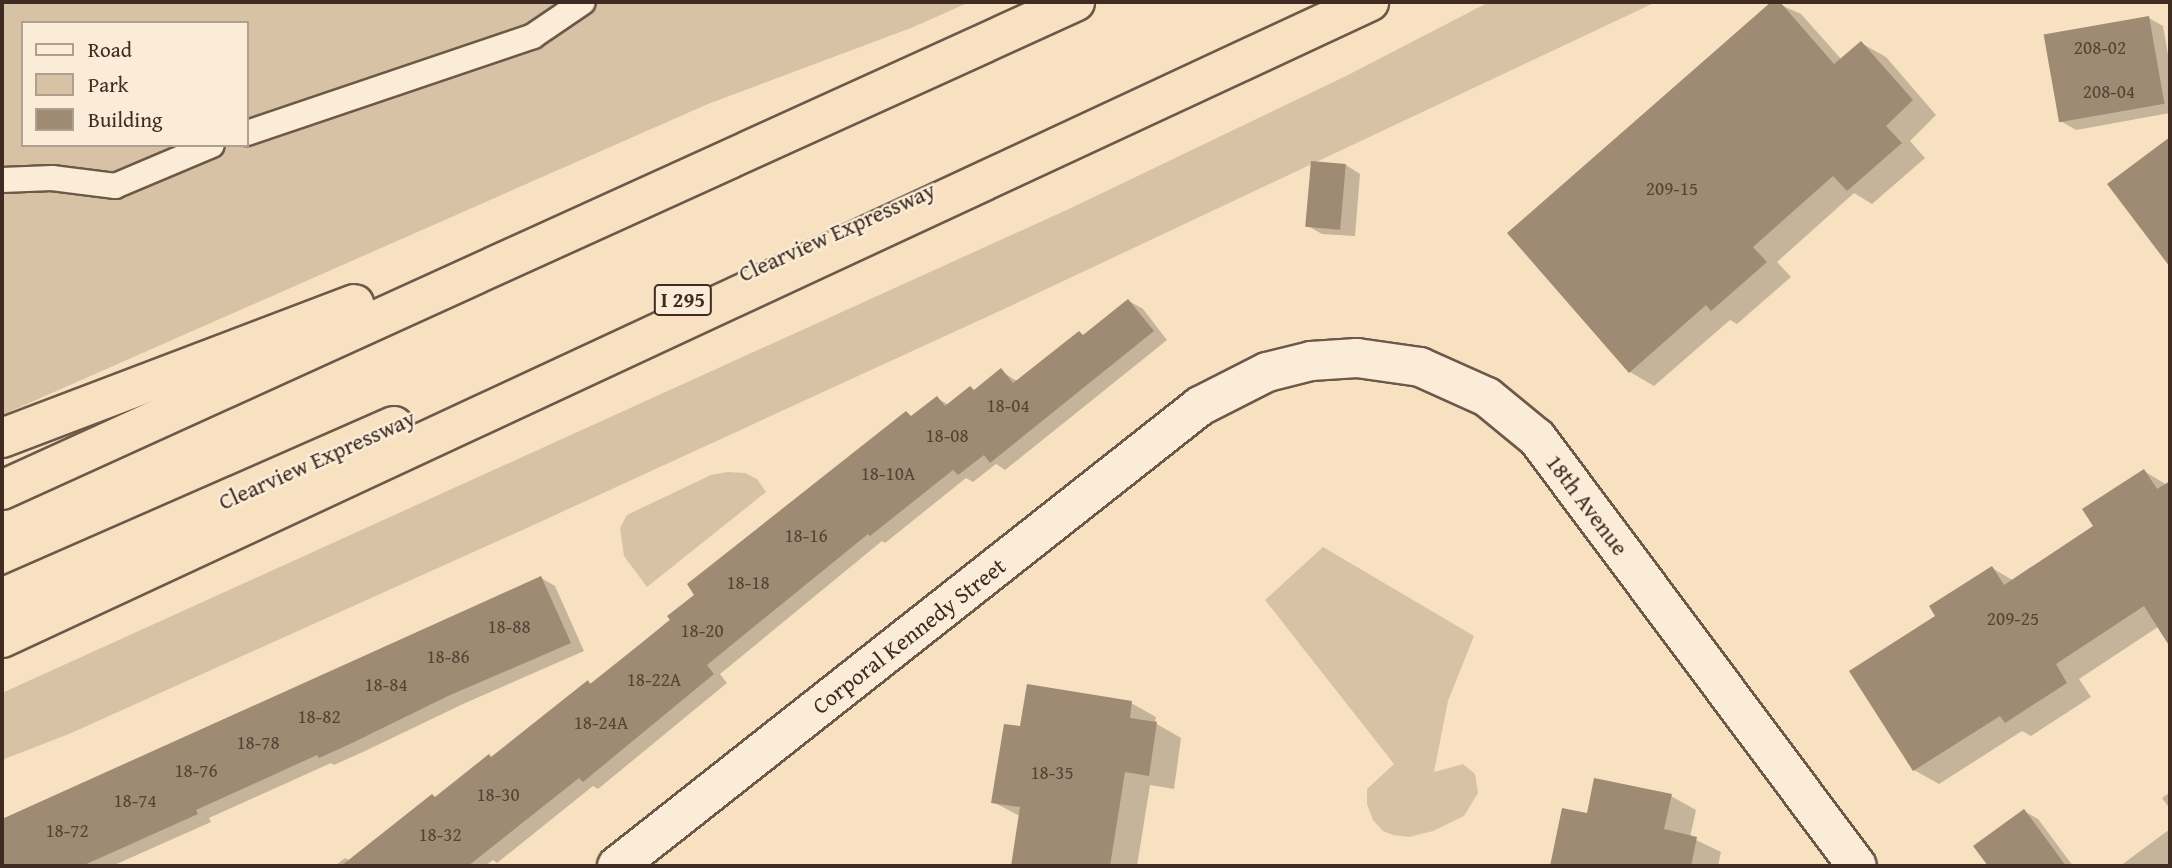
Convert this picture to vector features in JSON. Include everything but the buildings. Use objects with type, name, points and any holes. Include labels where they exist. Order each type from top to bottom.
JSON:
[{"type":"highway","points":[[2,490],[1075,2]]},
{"type":"highway","points":[[2,638],[1366,2]]},
{"type":"highway","name":"Clearview Expressway","points":[[2,598],[1366,2]]},
{"type":"highway","points":[[2,438],[266,339],[815,122]]},
{"type":"street","name":"18th Avenue","points":[[1200,406],[1267,372],[1311,361],[1357,358],[1420,367],[1487,397],[1537,438],[1857,866]]},
{"type":"street","name":"Corporal Kennedy Street","points":[[617,866],[1200,406]]},
{"type":"lane","points":[[248,133],[533,36],[583,2]]},
{"type":"lane","points":[[2,180],[52,178],[115,186],[207,147]]},
{"type":"green space","points":[[2,2],[970,2],[911,28],[708,104],[2,415]]},
{"type":"green space","points":[[1489,2],[1656,2],[1004,309],[540,522],[69,734],[2,760],[2,693],[1071,208],[1348,75]]},
{"type":"green space","points":[[745,473],[757,479],[766,492],[647,587],[624,556],[620,528],[627,515],[711,475]]},
{"type":"green space","points":[[1323,547],[1474,636],[1448,701],[1434,772],[1463,764],[1475,774],[1478,793],[1464,816],[1433,831],[1409,837],[1393,835],[1383,831],[1373,820],[1367,804],[1367,789],[1394,764],[1265,600]]}]
